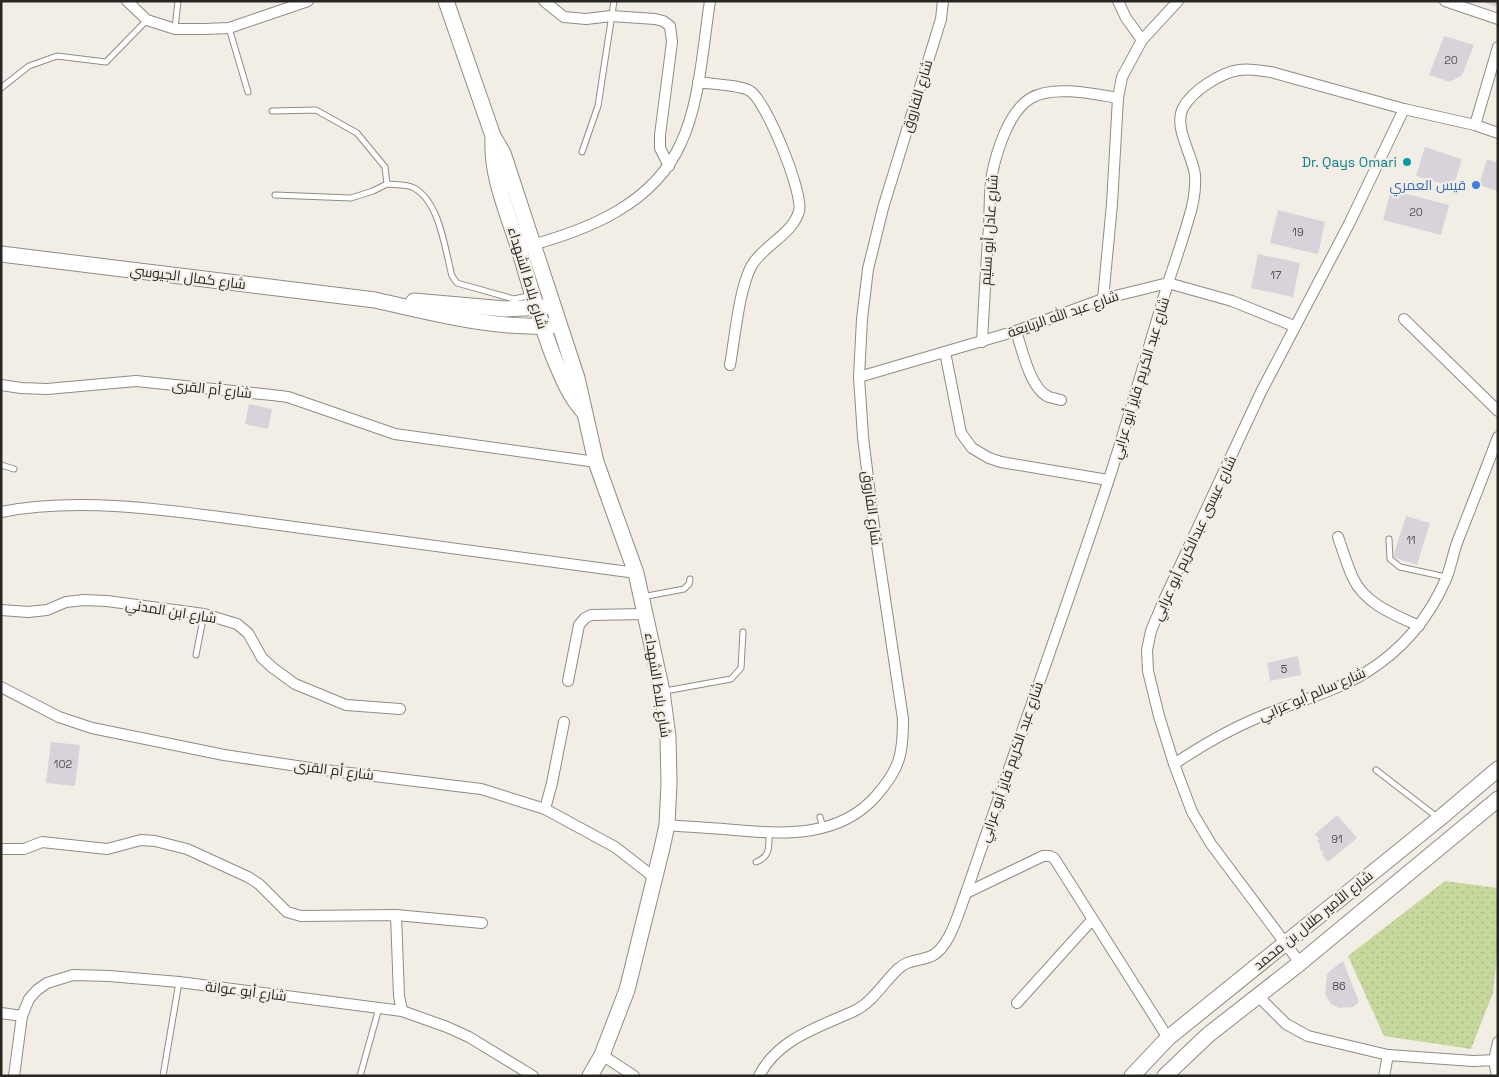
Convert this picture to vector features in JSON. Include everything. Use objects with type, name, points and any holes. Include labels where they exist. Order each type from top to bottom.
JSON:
[{"type":"street","points":[[127,1],[147,20],[175,29],[229,28],[308,1]]},
{"type":"street","name":"شارع بلاط الشهداء","points":[[446,1],[493,136],[503,153],[577,378],[596,462],[636,574],[662,691],[668,737],[669,783],[667,825],[627,990],[602,1055],[590,1076]]},
{"type":"street","points":[[544,1],[564,17],[586,19],[611,16],[668,23],[672,30],[672,42],[660,148],[669,166]]},
{"type":"street","points":[[519,249],[584,228],[619,212],[645,192],[669,166],[682,143],[698,82],[710,1]]},
{"type":"street","name":"شارع الفاروق","points":[[667,825],[769,834],[824,829],[848,819],[869,805],[889,781],[899,761],[903,739],[903,719],[873,519],[863,437],[859,377],[862,319],[868,269],[883,208],[941,19],[943,1]]},
{"type":"street","points":[[1118,1],[1126,18],[1142,40]]},
{"type":"street","points":[[1103,299],[1112,204],[1118,98],[1122,77],[1142,40],[1178,1]]},
{"type":"street","points":[[1445,1],[1498,19]]},
{"type":"street","points":[[1475,125],[1498,47]]},
{"type":"street","name":"شارع عبد الكريم فايز أبو عرابي","points":[[759,1076],[769,1060],[791,1040],[802,1033],[863,1006],[888,978],[907,962],[931,957],[944,946],[966,893],[1108,480],[1140,384],[1168,283],[1195,197],[1195,174],[1182,132],[1180,116],[1181,110],[1187,101],[1204,86],[1221,76],[1239,70],[1253,69],[1271,72],[1404,109],[1475,125],[1498,133]]},
{"type":"street","points":[[698,82],[746,89],[755,94],[771,122],[794,177],[800,203],[800,211],[796,218],[752,265],[744,283],[730,365]]},
{"type":"street","name":"شارع عادل أبو سليم","points":[[982,342],[992,176],[999,148],[1017,111],[1031,98],[1045,93],[1077,92],[1118,98]]},
{"type":"street","name":"شارع عيسى عبدالكريم أبو عرابي","points":[[1300,963],[1211,844],[1192,812],[1159,716],[1148,671],[1147,650],[1151,631],[1257,401],[1348,224],[1404,109]]},
{"type":"street","name":"شارع بلاط الشهداء","points":[[493,136],[492,152],[495,164],[542,327],[565,384],[574,401],[584,413]]},
{"type":"street","name":"شارع كمال الجيوسي","points":[[1,254],[375,300],[440,314],[524,326],[542,327],[559,325]]},
{"type":"street","name":"شارع عبد الله الربايعة","points":[[859,377],[982,342],[1103,299],[1168,283],[1232,300],[1294,326]]},
{"type":"street","name":"شارع كمال الجيوسي","points":[[375,300],[401,300],[505,309],[535,302],[553,306]]},
{"type":"street","points":[[1404,319],[1498,411]]},
{"type":"street","points":[[1016,331],[1030,373],[1038,388],[1048,397],[1061,400]]},
{"type":"street","points":[[945,352],[961,433],[972,448],[989,458],[1001,462],[1108,480]]},
{"type":"street","name":"شارع أم القرى","points":[[1,385],[47,389],[136,381],[288,397],[394,434],[596,462]]},
{"type":"street","name":"شارع سالم أبو عرابي","points":[[1174,764],[1211,739],[1334,688],[1365,673],[1392,653],[1419,626],[1434,604],[1447,578],[1456,545],[1498,437]]},
{"type":"street","points":[[1,512],[65,506],[140,509],[379,538],[636,574]]},
{"type":"street","points":[[1338,537],[1354,580],[1364,594],[1378,606],[1419,626]]},
{"type":"street","name":"شارع ابن المدني","points":[[1,610],[28,612],[47,610],[66,602],[84,600],[107,601],[204,614],[237,624],[248,633],[262,658],[295,684],[346,706],[400,709]]},
{"type":"street","points":[[568,681],[579,625],[584,618],[591,615],[646,614]]},
{"type":"street","name":"شارع أم القرى","points":[[1,687],[58,717],[92,728],[224,755],[317,769],[481,789],[545,808],[615,847],[655,878]]},
{"type":"street","points":[[545,808],[564,722]]},
{"type":"street","name":"شارع الأمير طلال بن محمد","points":[[1132,1076],[1168,1038],[1440,819],[1498,769]]},
{"type":"street","name":"شارع الأمير طلال بن محمد","points":[[1165,1076],[1208,1035],[1300,963],[1498,799]]},
{"type":"street","points":[[1,849],[24,849],[42,842],[107,849],[141,840],[155,841],[188,849],[248,876],[287,912],[301,916],[396,916],[482,923]]},
{"type":"street","points":[[966,893],[1043,856],[1054,858],[1168,1038]]},
{"type":"street","points":[[396,916],[399,996],[402,1011]]},
{"type":"street","points":[[1017,1003],[1092,920]]},
{"type":"street","name":"شارع أبو عوانة","points":[[14,1076],[22,1016],[29,999],[37,990],[60,978],[73,975],[179,982],[402,1011],[469,1037],[533,1076]]},
{"type":"street","points":[[1257,996],[1286,1024],[1308,1036],[1388,1055],[1473,1061],[1496,1060]]},
{"type":"street","points":[[1,1013],[22,1016]]},
{"type":"street","points":[[1497,1076],[1498,1042]]},
{"type":"street","points":[[602,1055],[634,1076]]},
{"type":"street","points":[[1384,1076],[1388,1055]]},
{"type":"lane","points":[[175,29],[178,1]]},
{"type":"lane","points":[[582,152],[598,106],[614,1]]},
{"type":"lane","points":[[1,88],[29,66],[57,56],[106,62],[147,20]]},
{"type":"lane","points":[[229,28],[248,92]]},
{"type":"lane","points":[[272,110],[316,110],[357,133],[385,167],[387,184]]},
{"type":"lane","points":[[275,195],[351,198],[387,184],[413,187],[426,198],[436,215],[452,276],[458,283],[514,299],[535,302]]},
{"type":"lane","points":[[1,465],[14,469]]},
{"type":"lane","points":[[1389,539],[1390,559],[1400,567],[1447,578]]},
{"type":"lane","points":[[642,597],[684,589],[689,584],[690,579]]},
{"type":"lane","points":[[196,655],[204,614]]},
{"type":"lane","points":[[662,691],[731,679],[741,668],[743,632]]},
{"type":"lane","points":[[1376,770],[1440,819]]},
{"type":"lane","points":[[820,816],[824,829]]},
{"type":"lane","points":[[756,862],[763,860],[767,855],[769,834]]},
{"type":"lane","points":[[162,1076],[179,982]]},
{"type":"lane","points":[[360,1076],[379,1008]]},
{"type":"green space","points":[[1445,881],[1498,888],[1498,946],[1493,993],[1471,1049],[1384,1036],[1348,956]]},
{"type":"building","points":[[1481,1],[1498,1],[1498,2],[1496,7]]},
{"type":"building","points":[[1444,36],[1474,45],[1462,75],[1450,82],[1429,75]]},
{"type":"building","points":[[1425,147],[1462,159],[1453,187],[1416,176]]},
{"type":"building","points":[[1487,159],[1498,163],[1498,191],[1479,185]]},
{"type":"building","points":[[1391,190],[1449,205],[1441,235],[1383,220]]},
{"type":"building","points":[[1278,210],[1325,222],[1318,254],[1270,243]]},
{"type":"building","points":[[1258,254],[1300,263],[1293,297],[1251,288]]},
{"type":"building","points":[[249,404],[272,409],[268,429],[245,424]]},
{"type":"building","points":[[1406,516],[1430,523],[1417,565],[1393,557]]},
{"type":"building","points":[[1298,656],[1301,675],[1270,681],[1267,663]]},
{"type":"building","points":[[51,742],[80,745],[75,786],[46,783]]},
{"type":"building","points":[[1337,815],[1357,838],[1328,862],[1322,855],[1324,854],[1319,848],[1321,846],[1317,841],[1319,839],[1315,834]]},
{"type":"building","points":[[1343,961],[1359,1002],[1353,1007],[1339,1008],[1331,1004],[1325,994],[1327,975]]},
{"type":"place","name":"Dr. Qays Omari","points":[[1407,162]]},
{"type":"place","name":"قيس العمري","points":[[1476,185]]}]
